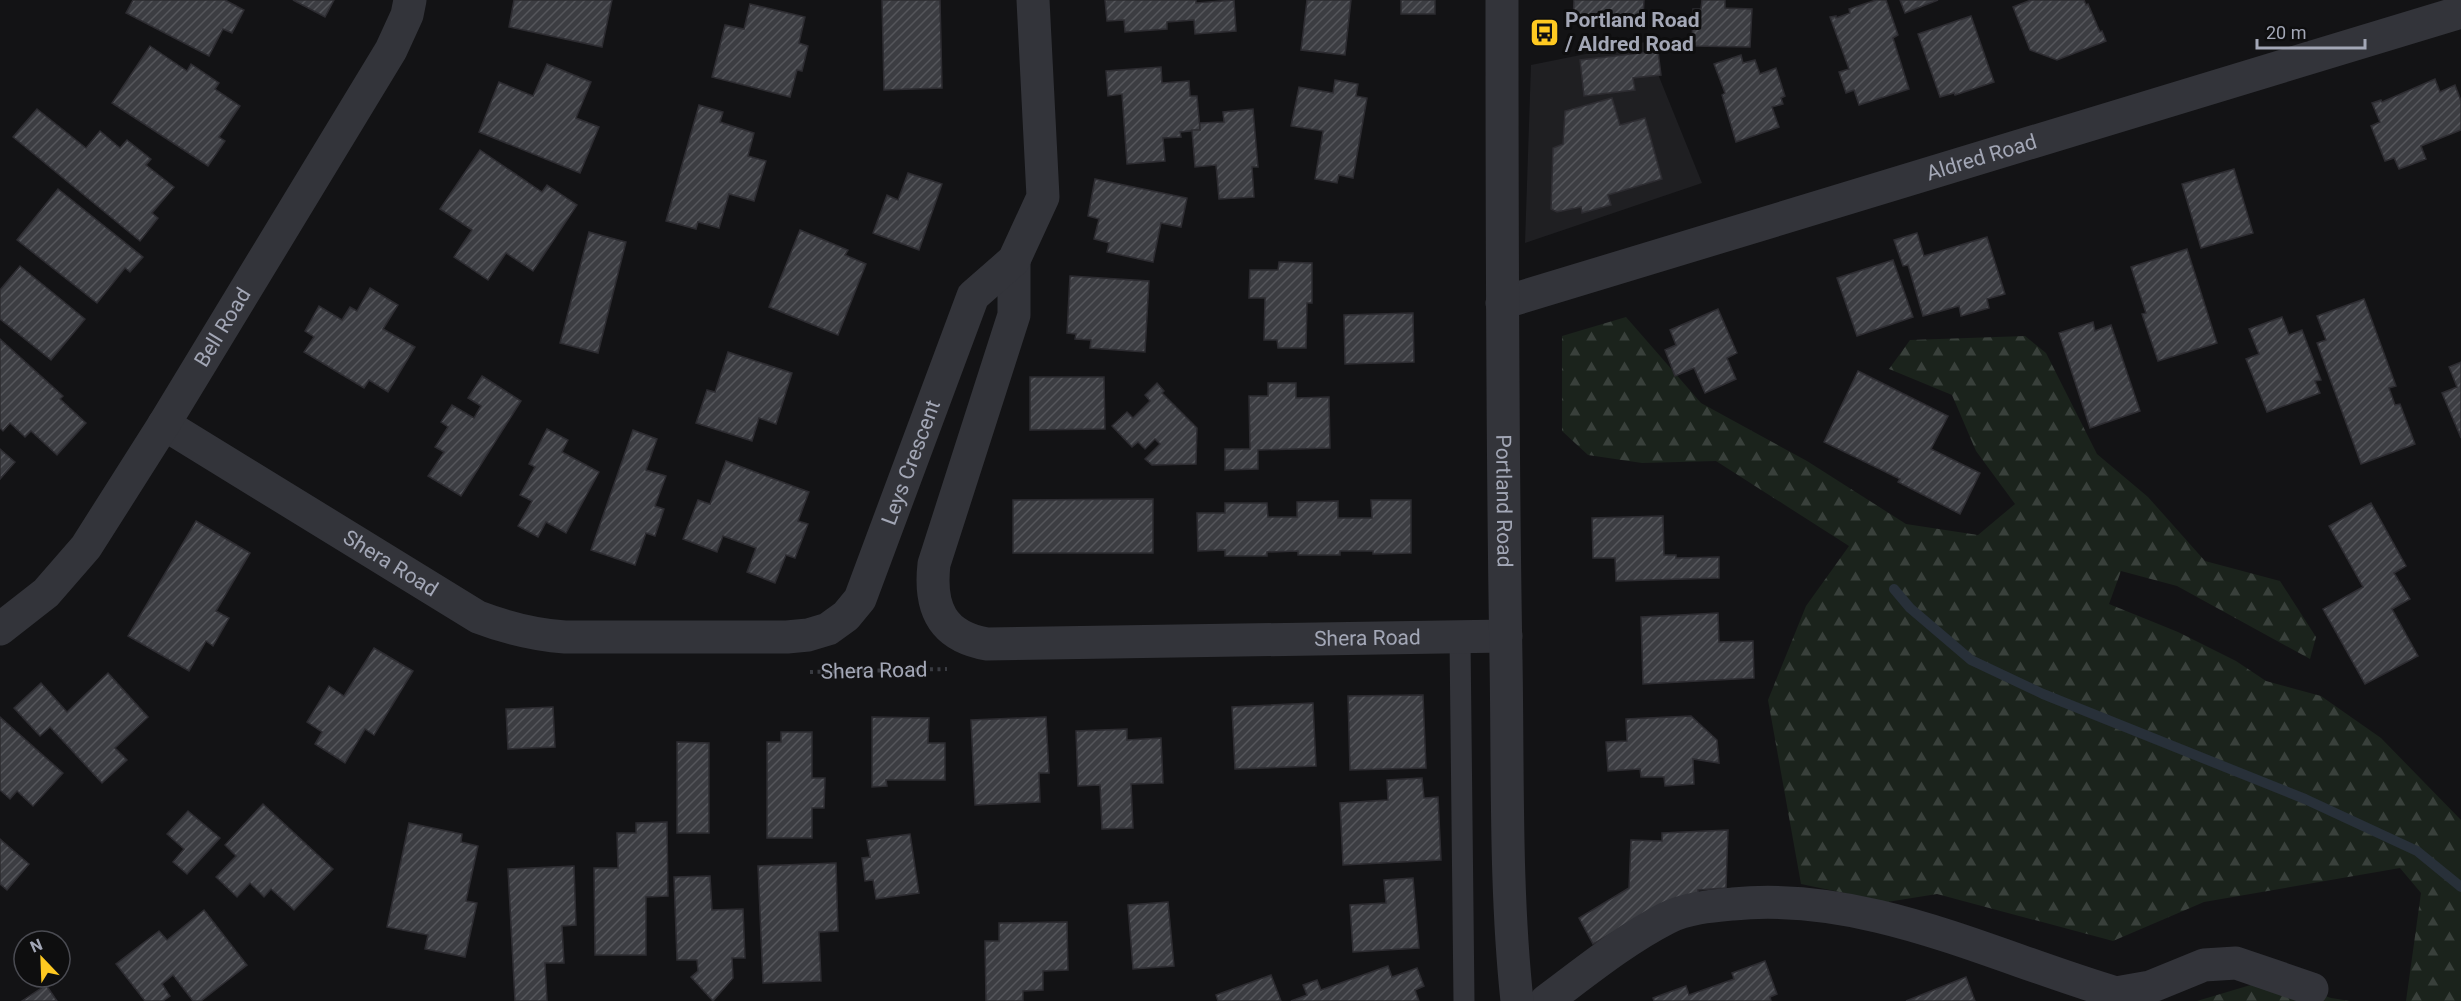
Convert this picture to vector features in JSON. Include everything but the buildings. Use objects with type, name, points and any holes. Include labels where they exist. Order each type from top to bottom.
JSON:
[{"type":"street","name":"Bell Road","points":[[0,629],[46,593],[86,547],[164,424],[391,50],[407,15],[410,0]]},
{"type":"street","name":"Leys Crescent","points":[[787,637],[828,629],[846,616],[860,599],[973,296],[1014,260],[1043,197],[1034,0]]},
{"type":"street","name":"Portland Road","points":[[1502,0],[1502,303],[1506,636],[1512,947],[1517,1001]]},
{"type":"street","name":"Aldred Road","points":[[1502,303],[2461,12]]},
{"type":"street","name":"Leys Crescent","points":[[987,644],[970,641],[951,630],[937,608],[932,579],[934,564],[1014,315],[1014,260]]},
{"type":"street","name":"Shera Road","points":[[164,424],[478,616],[499,625],[542,635],[565,637],[787,637]]},
{"type":"street","name":"Shera Road","points":[[987,644],[1506,636]]},
{"type":"street","points":[[1546,1001],[1606,956],[1668,918],[1703,907],[1749,903],[1807,903],[1877,915],[2116,993],[2150,987],[2204,965],[2236,963],[2312,989]]},
{"type":"lane","points":[[1460,638],[1464,1001]]},
{"type":"path","name":"Shera Road","points":[[787,637],[808,673],[968,668],[987,644]]},
{"type":"shaded area","points":[[1645,42],[1702,183],[1525,243],[1531,65]]},
{"type":"green space","points":[[1626,317],[1701,403],[1807,461],[1906,524],[1978,535],[2015,504],[1976,451],[1952,395],[1889,369],[1910,340],[2025,336],[2046,353],[2097,454],[2148,497],[2205,561],[2280,581],[2316,637],[2310,659],[2177,586],[2121,571],[2109,604],[2178,632],[2236,661],[2266,681],[2321,696],[2381,738],[2461,820],[2461,1001],[2406,1001],[2421,893],[2400,868],[2204,902],[2113,941],[1937,894],[1887,902],[1801,884],[1768,700],[1806,606],[1849,546],[1716,461],[1642,463],[1588,455],[1562,431],[1562,336]]},
{"type":"green space","points":[[2274,978],[2331,998],[2350,1001],[2197,1001]]},
{"type":"waterway","points":[[1894,589],[1910,608],[1971,660],[2043,694],[2305,799],[2417,851],[2461,887]]},
{"type":"place","name":"Portland Road / Aldred Road","points":[[1544,32]]}]
